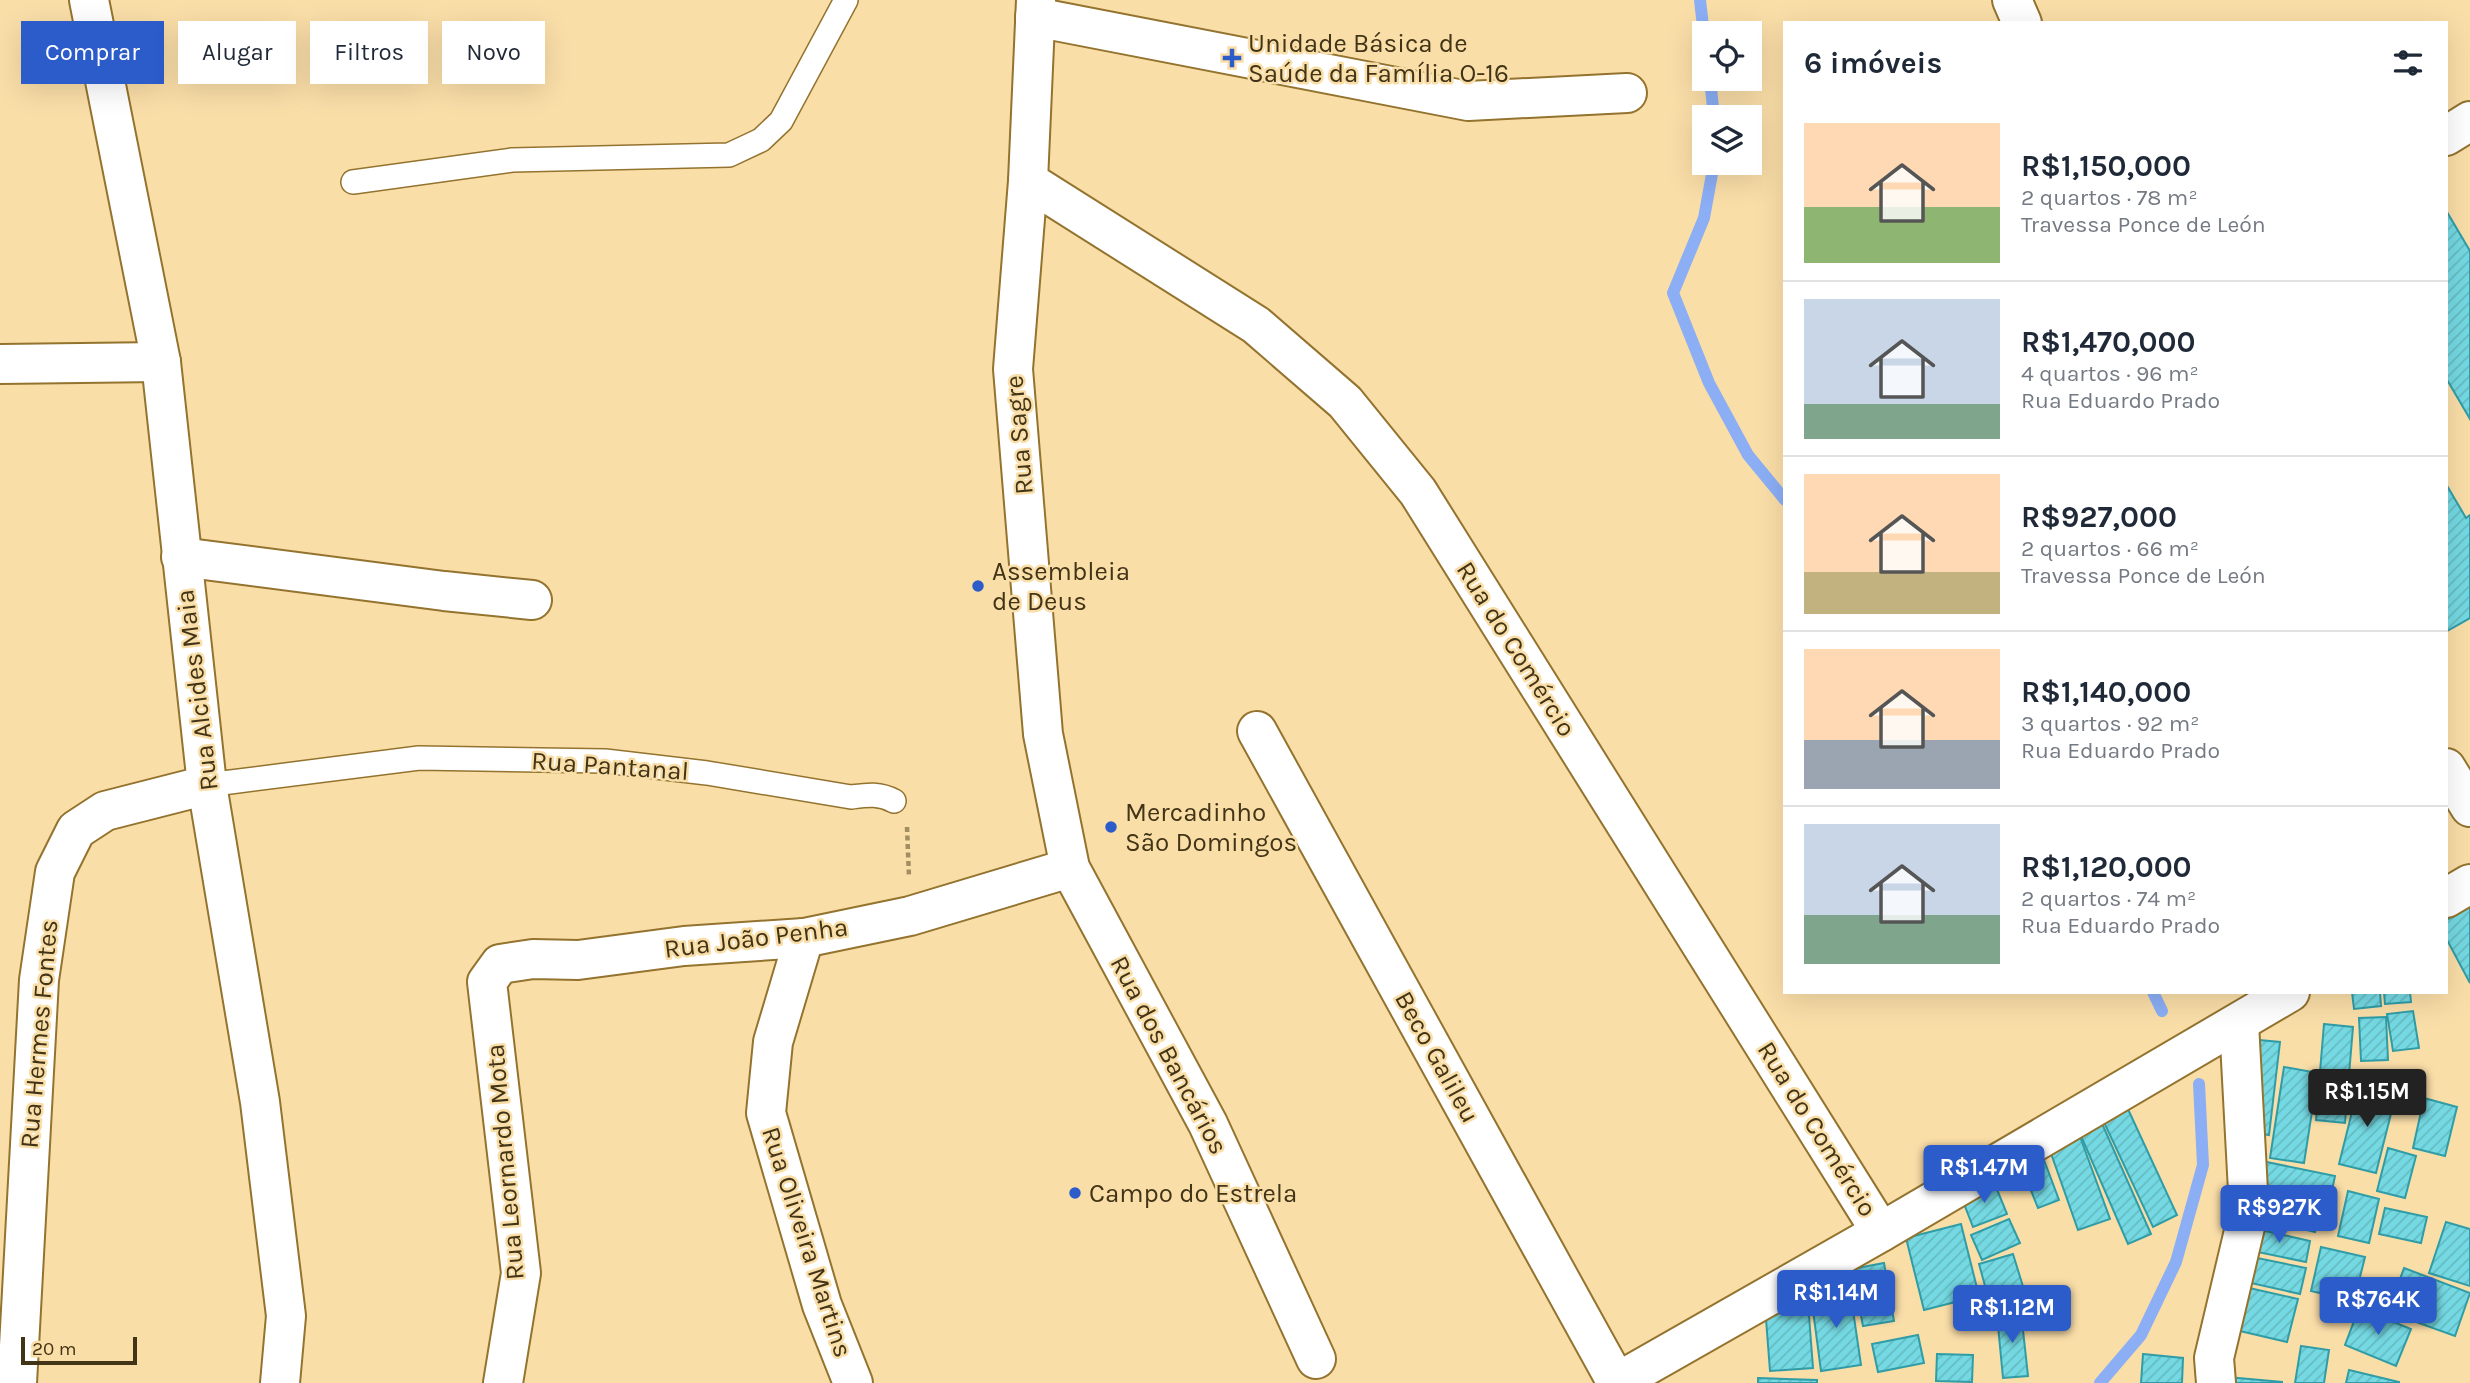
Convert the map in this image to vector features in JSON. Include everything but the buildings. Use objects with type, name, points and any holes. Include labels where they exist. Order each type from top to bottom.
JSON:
[{"type":"street","name":"Rua Alcides Maia","points":[[89,0],[161,362],[207,785],[260,1102],[286,1316],[280,1383]]},
{"type":"street","points":[[2012,0],[2021,21]]},
{"type":"street","points":[[1036,8],[1468,101],[1627,93]]},
{"type":"street","name":"Rua Sagre","points":[[1036,8],[1028,181],[1013,369],[1044,734],[1070,868]]},
{"type":"street","points":[[2448,135],[2470,121]]},
{"type":"street","name":"Rua do Comércio","points":[[1028,181],[1255,325],[1345,402],[1410,482],[1881,1232]]},
{"type":"street","points":[[0,364],[161,362]]},
{"type":"street","points":[[181,557],[532,600]]},
{"type":"street","name":"Beco Galileu","points":[[1258,731],[1617,1383]]},
{"type":"street","points":[[2448,771],[2470,807]]},
{"type":"street","name":"Rua Hermes Fontes","points":[[17,1383],[39,980],[55,872],[76,830],[105,811],[207,785]]},
{"type":"street","name":"Rua João Penha","points":[[487,982],[500,964],[520,960],[578,960],[684,946],[804,937],[910,916],[1070,868]]},
{"type":"street","name":"Rua dos Bancários","points":[[1070,868],[1208,1124],[1316,1359]]},
{"type":"street","points":[[2448,897],[2470,884]]},
{"type":"street","name":"Rua Oliveira Martins","points":[[804,937],[773,1042],[766,1113],[822,1305],[853,1383]]},
{"type":"street","name":"Rua Leornardo Mota","points":[[487,982],[521,1273],[503,1383]]},
{"type":"street","points":[[1617,1383],[1658,1372],[1881,1232],[2287,994]]},
{"type":"street","points":[[2216,1383],[2214,1358],[2249,1210],[2239,1023]]},
{"type":"lane","points":[[352,183],[512,160],[729,155],[761,140],[780,121],[846,0]]},
{"type":"lane","name":"Rua Pantanal","points":[[207,785],[419,758],[605,761],[707,773],[851,797],[869,794],[884,796],[894,801]]},
{"type":"path","points":[[894,801],[907,827],[910,916]]},
{"type":"waterway","points":[[1700,0],[1702,21]]},
{"type":"waterway","points":[[1711,91],[1713,105]]},
{"type":"waterway","points":[[1712,175],[1704,218],[1673,293],[1709,383],[1748,455],[1783,498]]},
{"type":"waterway","points":[[2154,994],[2162,1011]]},
{"type":"waterway","points":[[2100,1383],[2141,1335],[2176,1262],[2203,1165],[2199,1084]]},
{"type":"place","name":"Unidade Básica de Saúde da Família O-16","points":[[1232,58]]},
{"type":"place","name":"Assembleia de Deus","points":[[978,586]]},
{"type":"place","name":"Mercadinho São Domingos","points":[[1111,827]]},
{"type":"place","name":"Campo do Estrela","points":[[1075,1193]]}]
